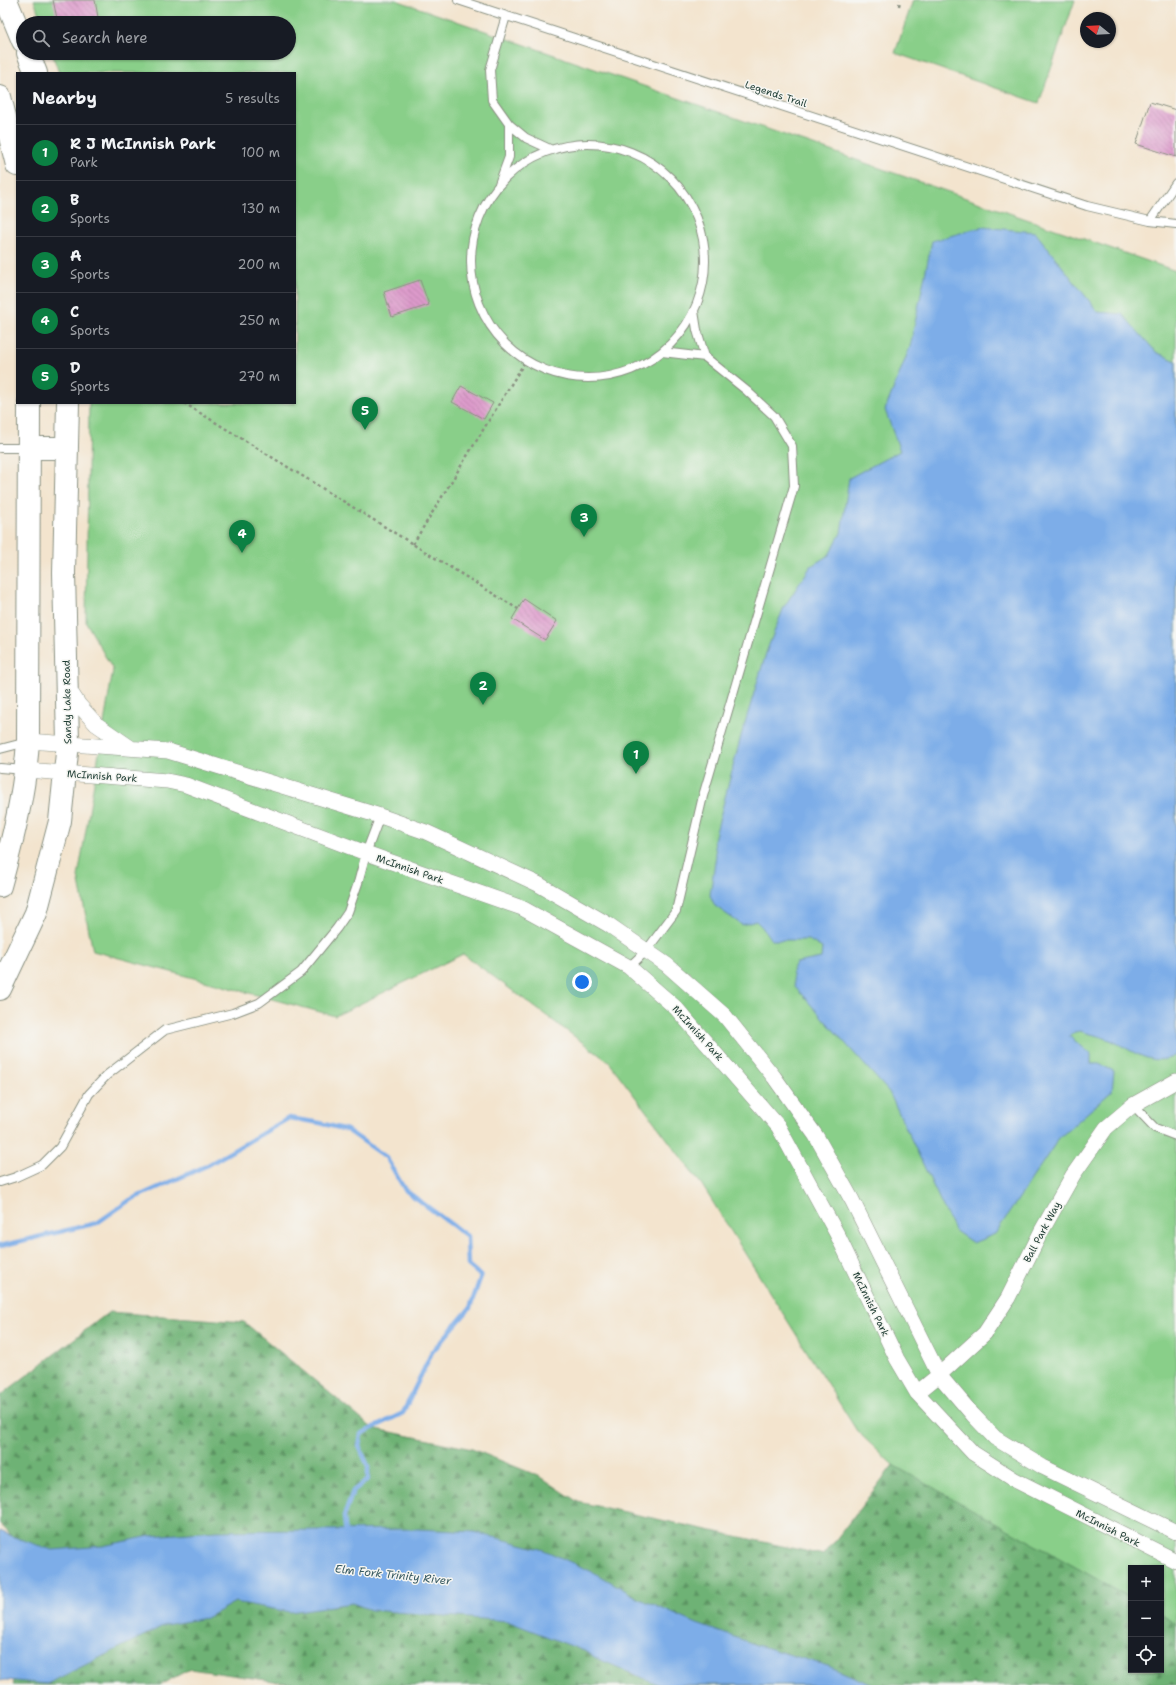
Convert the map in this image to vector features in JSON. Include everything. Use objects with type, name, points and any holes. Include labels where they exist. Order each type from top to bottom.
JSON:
[{"type":"main road","points":[[6,0],[16,24]]},
{"type":"main road","points":[[31,60],[36,72]]},
{"type":"main road","points":[[0,97],[16,161]]},
{"type":"main road","points":[[0,886],[14,833],[26,770],[28,741],[29,404]]},
{"type":"main road","name":"Sandy Lake Road","points":[[0,989],[36,913],[60,821],[68,743],[64,573],[68,404]]},
{"type":"main road","points":[[29,448],[67,448]]},
{"type":"street","points":[[67,687],[79,705],[96,724],[132,748]]},
{"type":"street","points":[[28,741],[168,751],[380,816],[426,832],[538,884],[609,925],[646,950],[667,965],[725,1016],[774,1077],[816,1136],[852,1200],[939,1375],[995,1438],[1043,1467],[1176,1532]]},
{"type":"street","name":"McInnish Park","points":[[26,770],[167,781],[186,785],[366,854],[522,908],[629,967],[676,1008],[778,1126],[837,1234],[897,1359],[917,1393],[973,1453],[1015,1480],[1176,1561]]},
{"type":"street","name":"Ball Park Way","points":[[917,1393],[985,1333],[1008,1298],[1041,1232],[1073,1175],[1106,1128],[1133,1105],[1176,1081]]},
{"type":"lane","name":"Legends Trail","points":[[458,0],[1087,206],[1150,221],[1176,224]]},
{"type":"lane","points":[[506,16],[490,70],[492,100],[509,124],[526,138],[552,150]]},
{"type":"lane","points":[[498,187],[522,164],[552,150],[584,144],[617,147],[647,160],[670,177],[688,200],[700,226],[705,255],[703,284],[694,311],[680,333],[662,352],[637,367],[610,376],[580,378],[552,373],[526,360],[500,339],[482,311],[472,280],[472,247],[481,215],[498,187],[509,157],[509,124]]},
{"type":"lane","points":[[1150,221],[1176,183]]},
{"type":"lane","points":[[694,311],[697,330],[705,357]]},
{"type":"lane","points":[[629,967],[646,950],[676,911],[703,796],[794,486],[792,446],[774,416],[747,390],[705,357],[662,352]]},
{"type":"lane","points":[[0,448],[29,448]]},
{"type":"lane","points":[[0,749],[28,741]]},
{"type":"lane","points":[[0,768],[26,770]]},
{"type":"lane","points":[[0,1182],[16,1177],[42,1165],[60,1147],[89,1094],[107,1075],[165,1030],[233,1013],[259,1003],[301,972],[337,928],[348,912],[366,854],[380,816]]},
{"type":"lane","points":[[1133,1105],[1155,1128],[1176,1136]]},
{"type":"path","points":[[900,0],[900,6]]},
{"type":"path","points":[[413,544],[526,360]]},
{"type":"path","points":[[186,404],[518,609]]},
{"type":"green space","points":[[34,0],[396,0],[1176,271],[1176,1624],[1164,1617],[1164,1565],[1128,1565],[1128,1596],[893,1465],[857,1431],[702,1185],[609,1062],[463,954],[335,1016],[93,951],[78,877],[113,670],[86,622],[89,404],[296,404],[296,72],[59,72],[54,60],[296,60],[296,16],[40,16]]},
{"type":"green space","points":[[913,0],[1075,0],[1039,103],[895,53]]},
{"type":"green space","points":[[109,1312],[244,1322],[372,1428],[472,1449],[541,1477],[578,1502],[824,1555],[893,1465],[1128,1596],[1128,1673],[1164,1673],[1164,1617],[1176,1624],[1176,1685],[301,1685],[190,1669],[160,1685],[13,1685],[44,1569],[0,1524],[0,1396]]},
{"type":"water","points":[[982,227],[1035,232],[1098,312],[1122,314],[1156,352],[1176,361],[1176,1055],[1167,1059],[1150,1059],[1110,1040],[1095,1035],[1080,1031],[1069,1036],[1091,1054],[1091,1064],[1099,1064],[1114,1071],[1112,1091],[1059,1138],[995,1234],[973,1243],[954,1230],[889,1092],[795,987],[792,971],[796,963],[821,958],[822,948],[809,940],[771,940],[756,921],[742,925],[715,906],[710,895],[716,855],[714,840],[741,736],[767,650],[784,607],[811,566],[829,555],[841,533],[849,478],[900,451],[885,410],[910,347],[932,241]]},
{"type":"water","name":"Elm Fork Trinity River","points":[[418,1529],[474,1532],[544,1550],[599,1575],[638,1598],[697,1624],[757,1645],[828,1666],[873,1685],[660,1685],[596,1658],[587,1652],[507,1621],[371,1610],[352,1603],[290,1612],[235,1602],[206,1618],[165,1625],[47,1684],[6,1680],[0,1681],[0,1531],[52,1550],[103,1546],[150,1536],[217,1531]]},
{"type":"building","points":[[53,0],[95,0],[98,16],[56,16]]},
{"type":"building","points":[[1150,102],[1176,110],[1176,157],[1136,144]]},
{"type":"building","points":[[420,280],[429,305],[392,317],[384,292]]},
{"type":"building","points":[[461,386],[493,403],[484,419],[452,402]]},
{"type":"building","points":[[524,599],[557,621],[545,640],[512,619]]},
{"type":"waterway","points":[[0,1246],[97,1223],[130,1200],[208,1165],[289,1118],[320,1123],[347,1130],[386,1157],[405,1190],[467,1236],[468,1265],[481,1276],[470,1308],[432,1352],[403,1413],[361,1434],[359,1446],[368,1466],[368,1479],[353,1491],[344,1516],[346,1536]]},
{"type":"place","name":"D","points":[[365,430]]},
{"type":"place","name":"A","points":[[584,537]]},
{"type":"place","name":"C","points":[[242,553]]},
{"type":"place","name":"B","points":[[483,705]]},
{"type":"place","name":"R J McInnish Park","points":[[636,774]]}]
